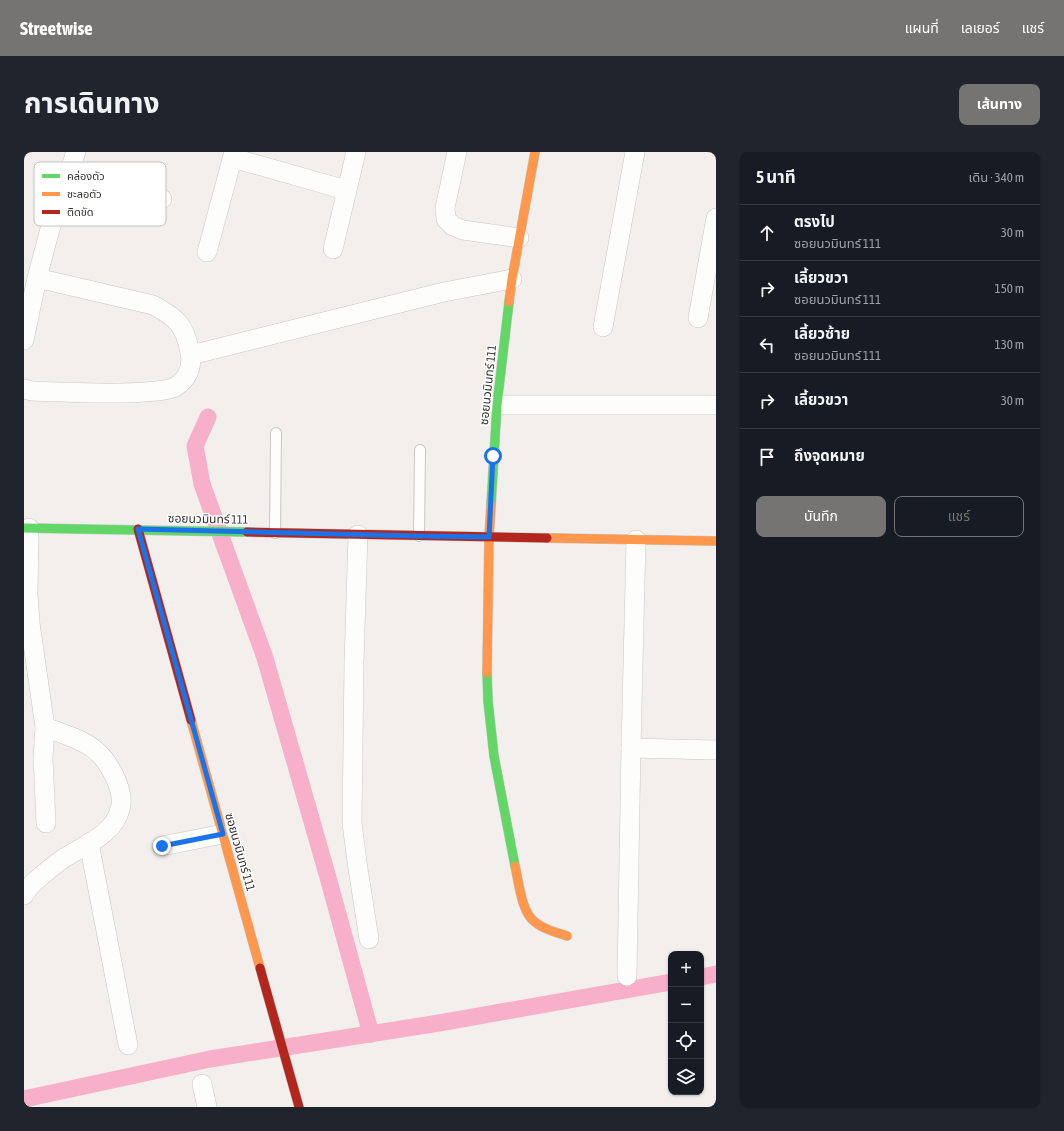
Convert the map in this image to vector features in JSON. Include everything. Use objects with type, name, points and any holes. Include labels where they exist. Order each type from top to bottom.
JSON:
[{"type":"street","points":[[73,162],[76,152]]},
{"type":"street","points":[[333,249],[356,152]]},
{"type":"street","points":[[457,152],[445,208],[446,219],[453,226],[463,230],[519,238]]},
{"type":"street","name":"ซอยนวมินทร์ 111","points":[[299,1107],[138,529],[489,537],[497,405],[512,278],[535,152]]},
{"type":"street","points":[[603,327],[635,152]]},
{"type":"street","points":[[207,252],[234,155],[346,190]]},
{"type":"street","points":[[698,318],[716,218]]},
{"type":"street","points":[[24,340],[37,278],[51,226]]},
{"type":"street","points":[[24,389],[32,391],[117,394],[160,391],[174,388],[187,377],[190,370],[191,355],[186,337],[178,322],[168,314],[153,305],[37,278]]},
{"type":"street","points":[[191,355],[444,292],[512,278]]},
{"type":"street","points":[[497,405],[716,405]]},
{"type":"street","points":[[46,823],[43,758],[45,727],[30,623],[26,528],[138,529]]},
{"type":"street","points":[[358,535],[352,823],[369,939]]},
{"type":"street","points":[[567,936],[544,928],[532,919],[525,908],[521,895],[494,756],[488,700],[487,652],[489,537],[716,541]]},
{"type":"street","points":[[628,976],[636,540]]},
{"type":"street","points":[[24,895],[27,888],[47,871],[104,834],[114,822],[121,809],[120,791],[112,769],[99,752],[87,743],[45,727]]},
{"type":"street","points":[[631,748],[716,750]]},
{"type":"street","points":[[162,846],[223,834]]},
{"type":"street","points":[[89,843],[128,1045]]},
{"type":"street","points":[[202,1084],[206,1107]]},
{"type":"lane","points":[[275,533],[276,433]]},
{"type":"lane","points":[[419,536],[420,450]]},
{"type":"waterway","points":[[208,417],[195,446],[202,484],[265,658],[371,1034]]},
{"type":"waterway","points":[[704,976],[716,974]]},
{"type":"waterway","points":[[24,1099],[210,1059],[439,1023],[668,983]]},
{"type":"traffic: fast","points":[[491,505],[497,405],[509,302]]},
{"type":"traffic: fast","points":[[24,528],[247,532]]},
{"type":"traffic: fast","points":[[487,673],[488,701],[494,756],[515,866]]},
{"type":"traffic: slow","points":[[509,302],[535,152]]},
{"type":"traffic: slow","points":[[487,673],[489,537],[491,505]]},
{"type":"traffic: slow","points":[[547,538],[716,541]]},
{"type":"traffic: slow","points":[[191,720],[260,968]]},
{"type":"traffic: slow","points":[[515,866],[519,888],[530,917],[542,927],[567,936]]},
{"type":"traffic: jam","points":[[138,529],[191,720]]},
{"type":"traffic: jam","points":[[247,532],[547,538]]},
{"type":"traffic: jam","points":[[260,968],[299,1107]]},
{"type":"route","points":[[162,846],[223,834],[138,529],[489,537],[493,456]]}]
